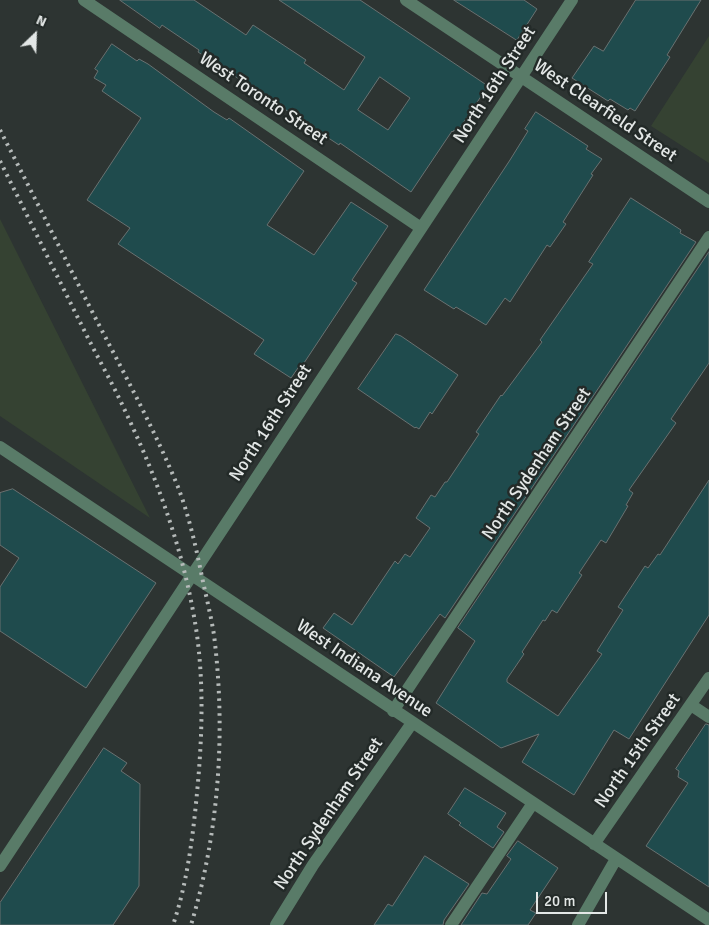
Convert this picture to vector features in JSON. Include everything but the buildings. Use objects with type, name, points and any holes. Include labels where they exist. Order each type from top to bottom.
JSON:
[{"type":"street","name":"West Toronto Street","points":[[84,0],[421,228]]},
{"type":"street","name":"West Clearfield Street","points":[[406,0],[709,202]]},
{"type":"street","name":"North 16th Street","points":[[0,866],[572,0]]},
{"type":"street","name":"North Sydenham Street","points":[[393,711],[709,236]]},
{"type":"street","name":"West Indiana Avenue","points":[[0,447],[393,711],[709,920]]},
{"type":"street","name":"North 15th Street","points":[[594,844],[709,678]]},
{"type":"street","points":[[691,705],[709,717]]},
{"type":"street","name":"North Sydenham Street","points":[[276,925],[313,865],[412,723]]},
{"type":"street","points":[[451,925],[533,803]]},
{"type":"street","points":[[578,925],[616,859]]},
{"type":"green space","points":[[709,36],[709,163],[651,126]]},
{"type":"green space","points":[[0,219],[150,518],[0,416]]},
{"type":"railway","points":[[0,130],[160,445],[182,498],[195,543],[214,635],[218,671],[219,745],[218,782],[214,818],[201,890],[191,925]]},
{"type":"railway","points":[[0,161],[118,395],[139,441],[161,495],[186,578],[199,655],[201,734],[191,843],[186,877],[173,925]]}]
